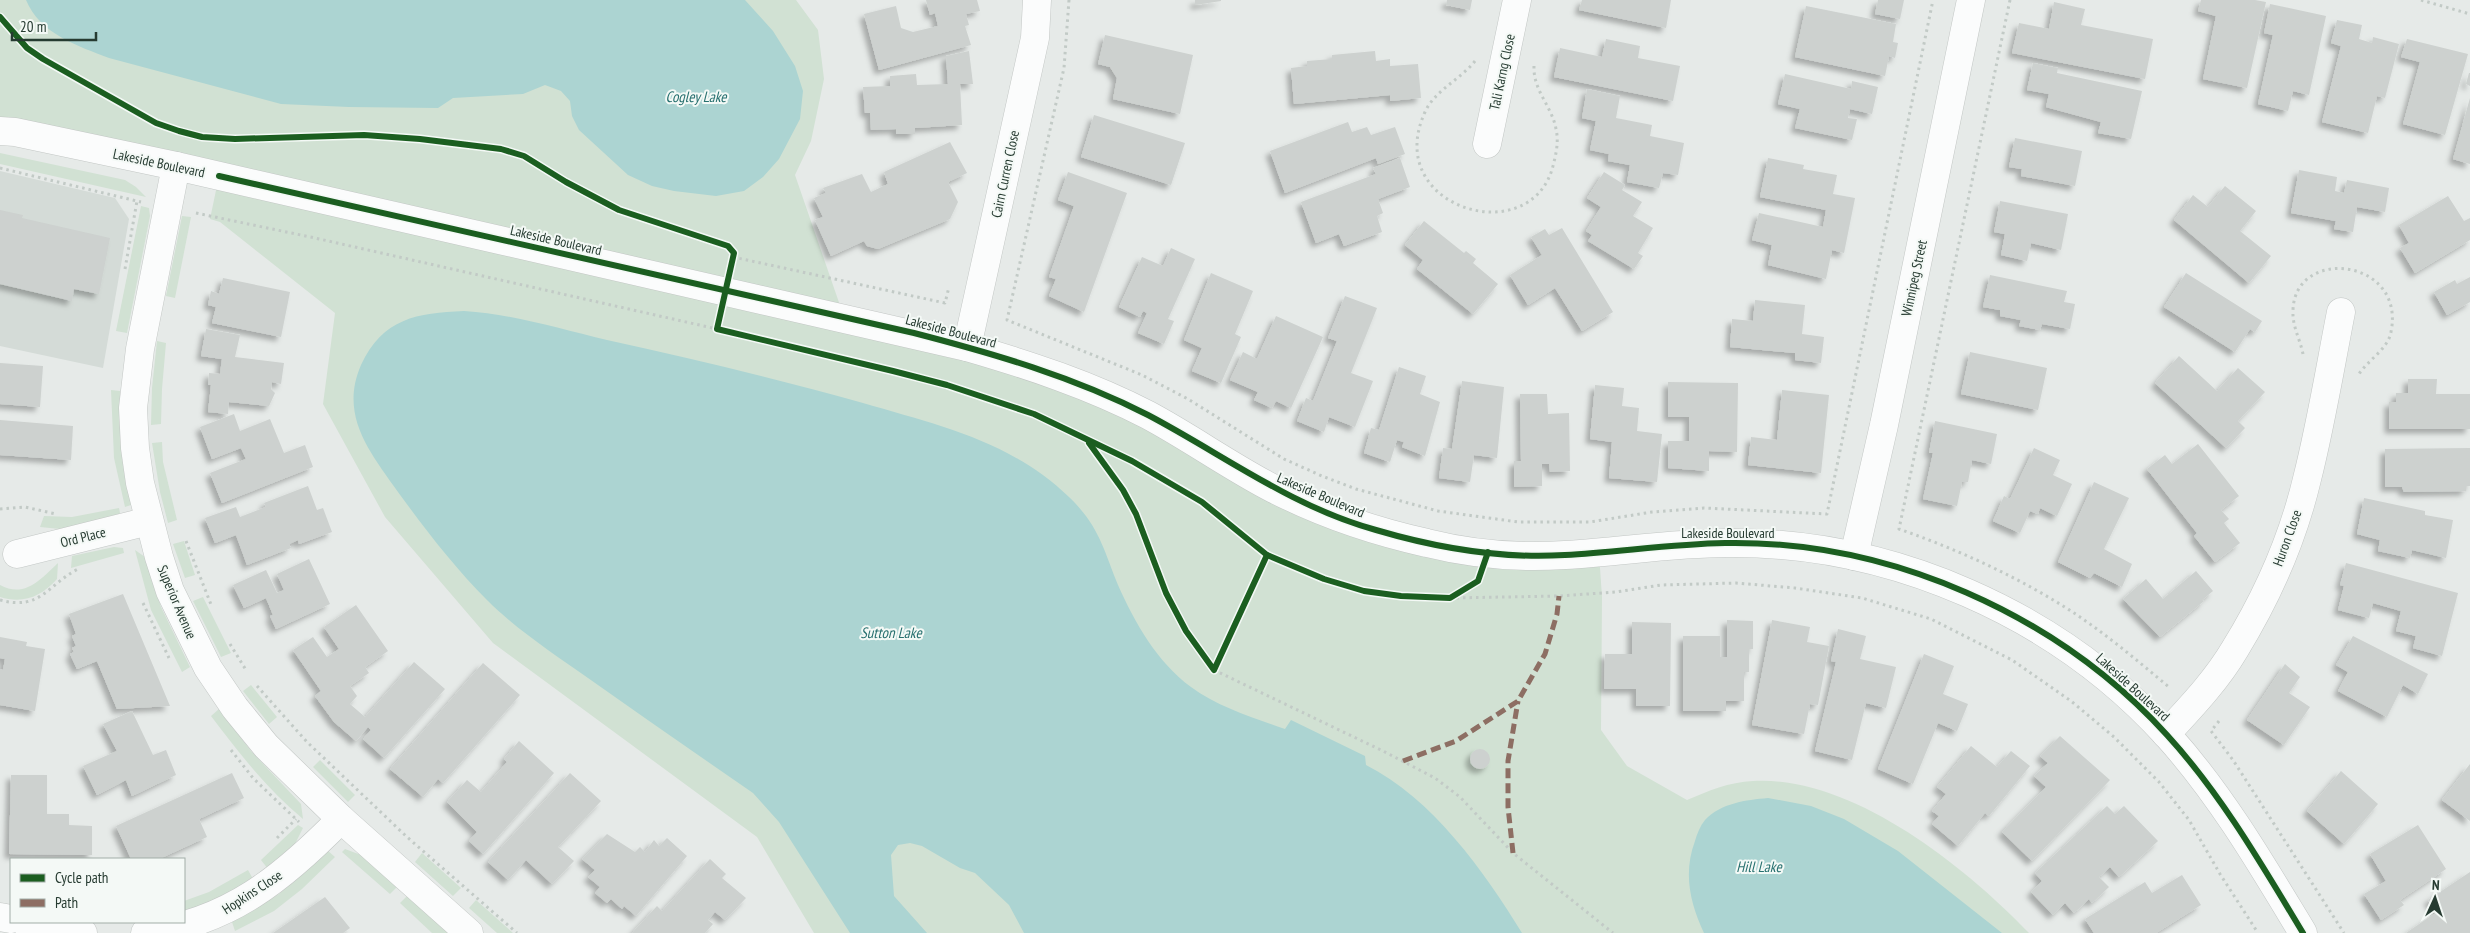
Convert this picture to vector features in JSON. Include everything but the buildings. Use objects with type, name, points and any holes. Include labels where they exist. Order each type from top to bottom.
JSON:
[{"type":"street","name":"Cairn Curren Close","points":[[967,347],[1035,38],[1038,0]]},
{"type":"street","name":"Tali Karng Close","points":[[1487,144],[1517,0]]},
{"type":"street","name":"Winnipeg Street","points":[[1854,556],[1884,425],[1971,0]]},
{"type":"street","name":"Lakeside Boulevard","points":[[5,130],[176,166],[967,347],[1058,375],[1102,393],[1189,438],[1271,488],[1316,509],[1376,531],[1430,544],[1512,554],[1563,555],[1728,543],[1778,545],[1854,556],[1918,574],[2007,612],[2086,662],[2124,694],[2166,734],[2219,800],[2303,933]]},
{"type":"street","name":"Superior Avenue","points":[[176,166],[140,349],[133,408],[135,448],[150,521],[170,591],[208,668],[235,708],[266,746],[341,819],[468,933]]},
{"type":"street","name":"Huron Close","points":[[2166,734],[2196,702],[2235,650],[2262,600],[2284,550],[2307,480],[2341,312]]},
{"type":"street","name":"Ord Place","points":[[18,554],[150,521]]},
{"type":"street","name":"Hopkins Close","points":[[145,933],[197,923],[223,912],[248,898],[273,882],[341,819]]},
{"type":"street","points":[[30,923],[83,933]]},
{"type":"path","points":[[1069,0],[1064,68],[1007,320],[1142,375],[1188,399],[1284,459],[1356,489],[1438,511],[1518,522],[1590,522],[1652,512],[1704,508],[1827,514],[1933,0]]},
{"type":"path","points":[[1899,529],[2010,0]]},
{"type":"path","points":[[2421,0],[2470,14]]},
{"type":"path","points":[[0,168],[168,208],[324,240],[726,332]]},
{"type":"path","points":[[195,223],[197,214]]},
{"type":"path","points":[[717,329],[734,253],[728,246]]},
{"type":"path","points":[[733,256],[945,303]]},
{"type":"path","points":[[0,509],[25,507],[58,514]]},
{"type":"path","points":[[185,538],[214,613]]},
{"type":"path","points":[[0,600],[21,604],[34,601],[64,577],[84,568]]},
{"type":"path","points":[[1446,598],[1559,596],[1616,592],[1660,585],[1736,583],[1796,588],[1862,598],[1932,619],[2012,660],[2071,701],[2114,737],[2159,782],[2188,820],[2258,933]]},
{"type":"path","points":[[1446,598],[1465,587]]},
{"type":"path","points":[[228,640],[250,676]]},
{"type":"path","points":[[1214,670],[1218,661]]},
{"type":"path","points":[[1209,662],[1214,670],[1435,778],[1460,797],[1512,853],[1613,933]]},
{"type":"path","points":[[254,683],[314,749],[407,837],[517,933]]},
{"type":"path","points":[[2211,732],[2234,760],[2344,933]]},
{"type":"path","points":[[275,840],[296,819]]},
{"type":"shaded area","points":[[0,171],[115,198],[129,219],[103,368],[0,346]]},
{"type":"green space","points":[[0,0],[796,0],[818,30],[824,79],[811,141],[795,175],[844,317],[967,347],[1376,531],[1599,553],[1602,597],[1601,730],[1627,766],[1687,800],[1727,785],[1753,781],[1790,783],[1828,793],[1867,809],[1904,830],[1973,880],[2029,933],[814,933],[757,837],[493,643],[385,517],[323,404],[335,313],[220,222],[210,219],[219,176],[0,131]]},
{"type":"green space","points":[[0,153],[125,180],[146,197],[0,164]]},
{"type":"green space","points":[[141,206],[149,208],[150,216],[127,333],[116,331]]},
{"type":"green space","points":[[182,216],[191,217],[175,298],[166,296]]},
{"type":"green space","points":[[157,341],[166,343],[161,424],[151,425],[152,388]]},
{"type":"green space","points":[[111,390],[120,391],[120,419],[132,502],[131,505],[125,507],[114,458]]},
{"type":"green space","points":[[162,442],[163,462],[177,520],[168,523],[160,492],[152,443]]},
{"type":"green space","points":[[119,508],[120,513],[117,516],[70,530],[40,527],[44,516],[72,517]]},
{"type":"green space","points":[[184,541],[195,575],[185,578],[173,544]]},
{"type":"green space","points":[[114,547],[123,548],[124,553],[71,568],[72,556]]},
{"type":"green space","points":[[135,550],[145,557],[161,607],[190,667],[182,672],[151,610]]},
{"type":"green space","points":[[58,563],[57,579],[45,590],[24,599],[16,600],[0,597],[0,585],[17,590],[25,588],[39,580]]},
{"type":"green space","points":[[203,597],[231,653],[221,657],[193,601]]},
{"type":"green space","points":[[251,685],[277,717],[269,724],[243,691]]},
{"type":"green space","points":[[219,709],[251,751],[301,804],[303,819],[265,783],[211,716]]},
{"type":"green space","points":[[320,760],[355,795],[348,802],[313,767]]},
{"type":"green space","points":[[298,825],[303,828],[295,844],[268,869],[261,860]]},
{"type":"green space","points":[[345,849],[361,855],[397,887],[390,894],[342,852]]},
{"type":"green space","points":[[327,850],[335,857],[302,889],[274,911],[235,931],[232,922],[279,894]]},
{"type":"green space","points":[[422,853],[461,888],[453,896],[415,862]]},
{"type":"green space","points":[[248,870],[253,879],[230,894],[185,912],[185,901],[209,892]]},
{"type":"green space","points":[[407,896],[448,933],[432,933],[400,903]]},
{"type":"green space","points":[[476,900],[513,933],[497,933],[469,908]]},
{"type":"water","name":"Cogley Lake","points":[[26,0],[745,0],[773,31],[795,66],[803,91],[800,119],[779,159],[763,177],[744,191],[716,196],[674,191],[652,186],[628,175],[579,130],[572,116],[570,101],[561,91],[545,85],[523,94],[453,98],[438,108],[281,104],[109,58],[85,49],[50,30],[32,12]]},
{"type":"water","name":"Sutton Lake","points":[[464,311],[536,322],[831,394],[919,419],[972,437],[998,448],[1023,462],[1047,478],[1069,497],[1087,518],[1099,538],[1118,585],[1148,641],[1157,654],[1179,677],[1202,694],[1236,711],[1285,729],[1291,720],[1365,756],[1366,765],[1390,779],[1413,796],[1454,838],[1491,885],[1522,933],[1024,933],[1009,905],[975,873],[960,868],[922,846],[910,843],[898,845],[891,855],[894,896],[927,933],[850,933],[779,822],[753,793],[549,651],[499,611],[440,548],[368,448],[356,417],[354,401],[355,383],[361,365],[370,349],[380,337],[403,321],[431,314]]},
{"type":"water","name":"Hill Lake","points":[[1768,798],[1811,806],[1844,819],[1898,851],[2002,933],[1704,933],[1692,899],[1689,876],[1691,853],[1699,830],[1711,814],[1726,806],[1743,801]]},
{"type":"marked path","points":[[1403,761],[1456,741],[1518,701],[1545,654],[1557,614],[1559,596]]},
{"type":"marked path","points":[[1513,853],[1508,807],[1508,761],[1518,701]]},
{"type":"cycle path","points":[[0,17],[27,48],[43,59],[156,123],[179,131],[202,137],[235,139],[364,135],[420,139],[501,149],[524,156],[566,182],[619,210],[728,246],[734,253],[717,329],[947,385],[1034,414],[1132,461],[1202,502],[1267,555],[1324,579],[1364,591],[1401,596],[1450,598],[1478,581],[1488,552]]},
{"type":"cycle path","points":[[219,176],[914,333],[1004,358],[1063,378],[1120,401],[1176,430],[1259,479],[1316,508],[1376,530],[1422,542],[1494,554],[1541,556],[1725,543],[1787,545],[1848,555],[1908,571],[1966,592],[2022,620],[2075,654],[2123,692],[2167,735],[2223,806],[2303,933]]},
{"type":"cycle path","points":[[1089,443],[1123,490],[1136,514],[1166,593],[1186,631],[1214,670],[1267,555]]}]
